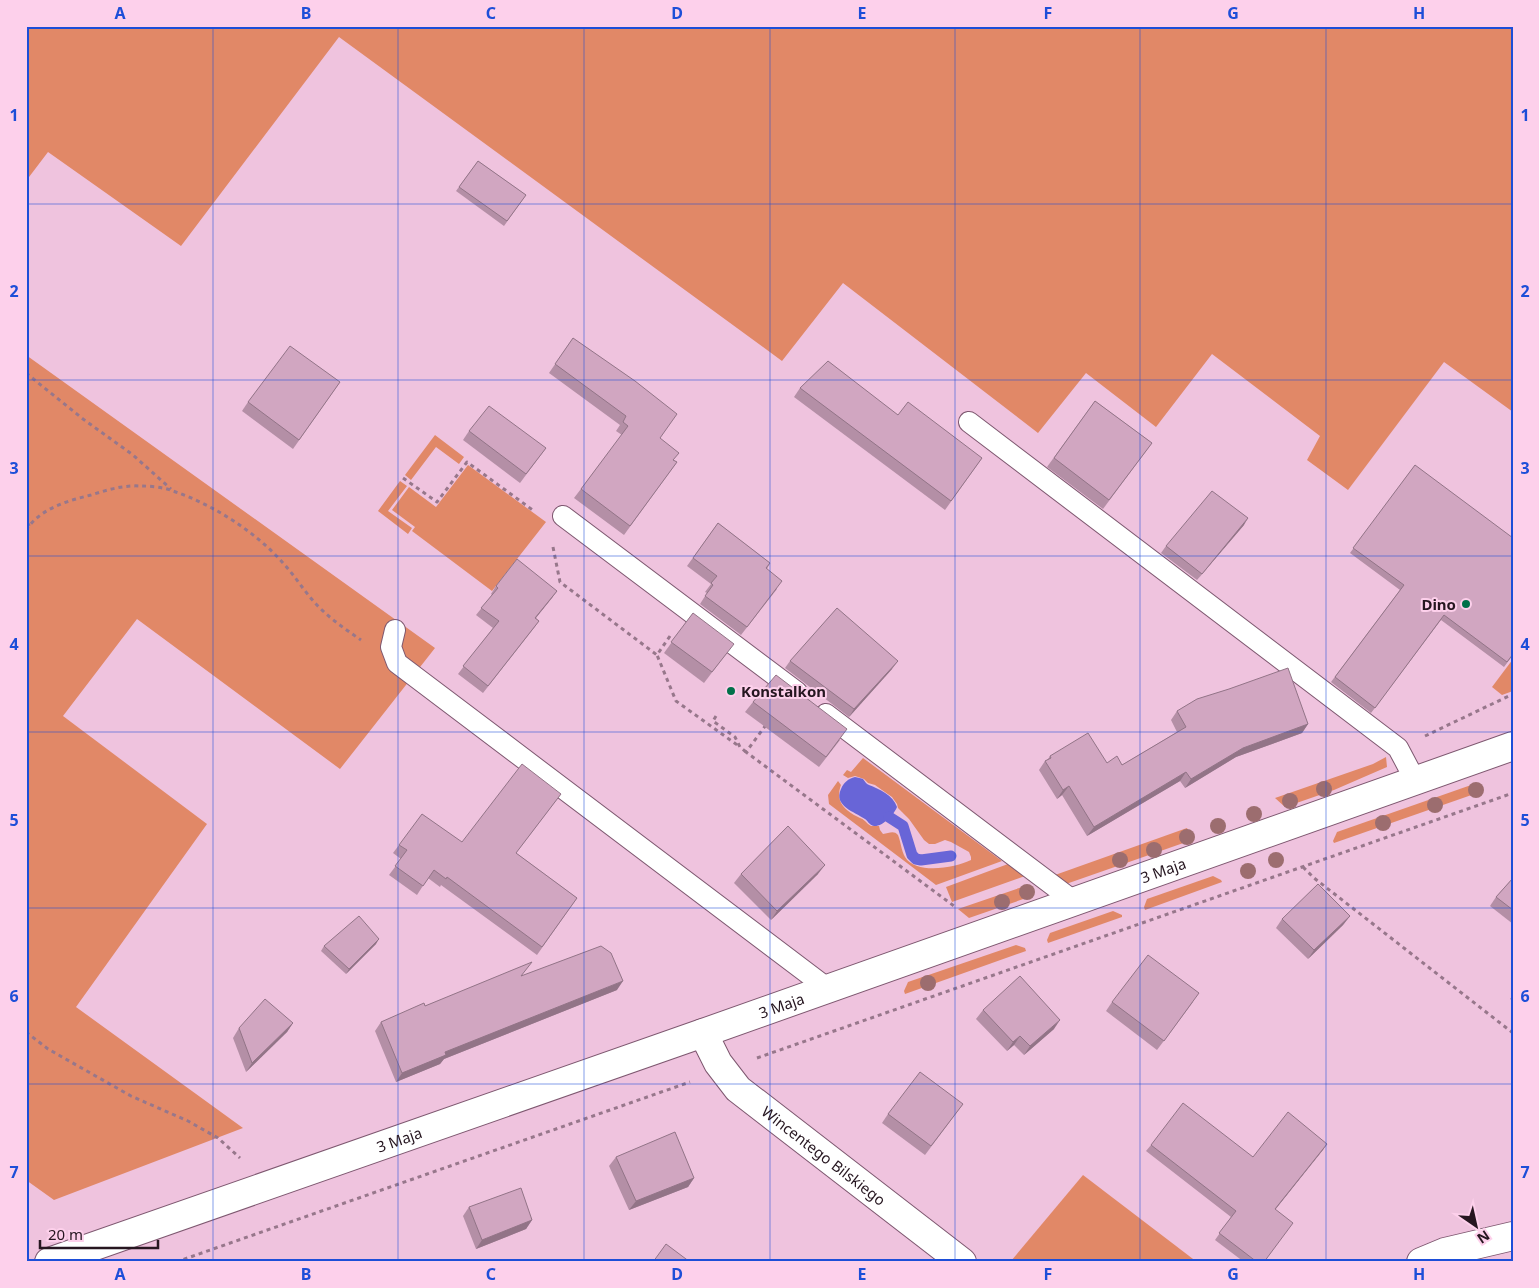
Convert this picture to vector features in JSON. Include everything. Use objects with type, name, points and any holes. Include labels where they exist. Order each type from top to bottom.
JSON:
[{"type":"street","name":"3 Maja","points":[[49,1262],[1075,902],[1513,746]]},
{"type":"street","name":"Wincentego Bilskiego","points":[[703,1033],[718,1063],[738,1089],[962,1262]]},
{"type":"street","points":[[1421,1262],[1445,1252],[1513,1236]]},
{"type":"lane","points":[[969,422],[1398,748],[1416,780]]},
{"type":"lane","points":[[563,516],[1075,902]]},
{"type":"lane","points":[[395,630],[391,647],[397,663],[826,988]]},
{"type":"path","points":[[26,373],[83,419],[133,455],[171,490]]},
{"type":"path","points":[[403,478],[436,502],[467,462],[540,516]]},
{"type":"path","points":[[27,528],[44,512],[67,501],[120,486],[171,490],[204,502],[242,527],[283,562],[317,605],[336,622],[397,663]]},
{"type":"path","points":[[26,516],[27,528]]},
{"type":"path","points":[[551,539],[560,582],[657,655],[676,701],[954,906]]},
{"type":"path","points":[[657,655],[661,649]]},
{"type":"path","points":[[716,716],[713,721],[735,737],[740,747]]},
{"type":"path","points":[[746,752],[767,724],[762,720]]},
{"type":"path","points":[[176,1262],[1513,794]]},
{"type":"path","points":[[1303,867],[1314,878],[1513,1032]]},
{"type":"path","points":[[26,1032],[48,1049],[131,1096],[188,1121],[218,1138],[240,1157],[252,1191]]},
{"type":"shaded area","points":[[26,26],[1513,26],[1513,412],[1444,362],[1348,490],[1307,460],[1320,436],[1212,354],[1156,427],[1086,373],[1038,433],[843,283],[782,361],[339,37],[181,246],[48,152],[26,181]]},
{"type":"shaded area","points":[[26,355],[435,648],[340,769],[137,619],[63,716],[207,824],[76,1007],[243,1128],[54,1200],[26,1180]]},
{"type":"shaded area","points":[[435,435],[464,457],[459,464],[436,447],[411,480],[405,475]]},
{"type":"shaded area","points":[[468,465],[546,522],[492,591],[412,531],[415,527],[392,510],[409,487],[436,507]]},
{"type":"shaded area","points":[[400,481],[407,486],[388,511],[412,528],[408,534],[378,511]]},
{"type":"shaded area","points":[[1513,659],[1513,691],[1502,695],[1492,687]]},
{"type":"shaded area","points":[[1386,757],[1387,767],[1334,790],[1285,807],[1275,798],[1373,764]]},
{"type":"shaded area","points":[[863,758],[1002,861],[936,885],[829,804],[828,795],[838,781],[841,785],[839,799],[843,806],[871,826],[879,826],[883,834],[896,833],[905,857],[910,863],[926,868],[936,868],[971,860],[969,852],[951,842],[945,840],[929,844],[898,808],[892,797],[864,779],[855,776],[848,778],[843,775],[847,770],[851,772]]},
{"type":"shaded area","points":[[855,777],[863,779],[868,785],[885,793],[895,803],[897,807],[881,825],[871,825],[842,804],[839,795],[843,784]]},
{"type":"shaded area","points":[[1474,784],[1482,788],[1483,791],[1334,843],[1333,841],[1337,832]]},
{"type":"shaded area","points":[[1187,828],[1192,840],[1066,884],[1055,875]]},
{"type":"shaded area","points":[[1008,864],[1025,876],[952,902],[946,887]]},
{"type":"shaded area","points":[[1213,876],[1222,882],[1145,910],[1144,907],[1147,899]]},
{"type":"shaded area","points":[[1028,885],[1032,896],[969,918],[958,909]]},
{"type":"shaded area","points":[[1113,911],[1122,915],[1122,917],[1048,943],[1047,940],[1050,933]]},
{"type":"shaded area","points":[[1016,945],[1025,948],[1026,951],[905,994],[904,991],[908,982]]},
{"type":"shaded area","points":[[1083,1175],[1197,1262],[1011,1261]]},
{"type":"building","points":[[478,161],[526,195],[507,221],[459,187]]},
{"type":"building","points":[[573,338],[635,381],[677,414],[660,438],[679,453],[673,460],[677,462],[630,526],[581,489],[628,426],[623,422],[626,416],[555,364]]},
{"type":"building","points":[[290,346],[340,382],[299,440],[248,402]]},
{"type":"building","points":[[828,361],[898,415],[908,402],[982,458],[951,501],[800,388]]},
{"type":"building","points":[[1095,401],[1152,443],[1109,500],[1054,458]]},
{"type":"building","points":[[489,406],[546,448],[526,474],[469,431]]},
{"type":"building","name":"Dino","points":[[1415,465],[1513,538],[1513,654],[1507,662],[1444,615],[1375,708],[1335,677],[1404,585],[1353,548]]},
{"type":"building","points":[[1212,491],[1248,518],[1202,574],[1166,546]]},
{"type":"building","points":[[718,523],[770,563],[766,568],[782,581],[747,627],[705,596],[713,585],[711,583],[717,576],[693,558]]},
{"type":"building","points":[[517,559],[557,591],[535,618],[539,621],[488,686],[463,666],[499,621],[481,608],[498,588],[496,586]]},
{"type":"building","points":[[837,608],[898,661],[854,709],[790,661]]},
{"type":"building","points":[[693,613],[734,644],[712,672],[671,642]]},
{"type":"building","points":[[1288,668],[1308,724],[1243,748],[1191,779],[1186,772],[1094,827],[1069,786],[1063,790],[1045,761],[1088,733],[1107,763],[1117,756],[1122,765],[1186,727],[1177,711],[1197,699]]},
{"type":"building","points":[[776,675],[847,729],[826,757],[753,702]]},
{"type":"building","points":[[522,764],[561,794],[516,853],[577,898],[542,947],[447,877],[446,879],[434,870],[423,886],[395,866],[407,850],[399,845],[422,814],[462,842]]},
{"type":"building","points":[[788,826],[825,865],[777,911],[741,874]]},
{"type":"building","points":[[1513,878],[1513,910],[1496,897]]},
{"type":"building","points":[[1318,884],[1350,916],[1314,950],[1282,919]]},
{"type":"building","points":[[359,916],[379,939],[349,969],[324,946]]},
{"type":"building","points":[[601,946],[611,953],[623,981],[445,1052],[446,1055],[402,1073],[381,1022],[424,1003],[425,1006],[532,962],[521,976]]},
{"type":"building","points":[[1148,955],[1199,993],[1164,1041],[1112,1002]]},
{"type":"building","points":[[1020,976],[1060,1020],[1030,1046],[1020,1036],[1013,1042],[983,1010]]},
{"type":"building","points":[[265,999],[293,1023],[252,1063],[239,1028]]},
{"type":"building","points":[[920,1072],[963,1104],[931,1146],[888,1114]]},
{"type":"building","points":[[1183,1103],[1253,1157],[1288,1112],[1327,1144],[1275,1209],[1293,1223],[1264,1262],[1257,1262],[1219,1233],[1236,1211],[1151,1145]]},
{"type":"building","points":[[675,1132],[694,1178],[636,1201],[616,1157]]},
{"type":"building","points":[[521,1188],[532,1220],[482,1240],[469,1207]]},
{"type":"building","points":[[666,1244],[690,1262],[653,1262]]},
{"type":"waterway","points":[[889,817],[903,826],[912,855],[916,859],[951,856]]},
{"type":"place","name":"Dino","points":[[1466,604]]},
{"type":"place","name":"Konstalkon","points":[[731,691]]}]
